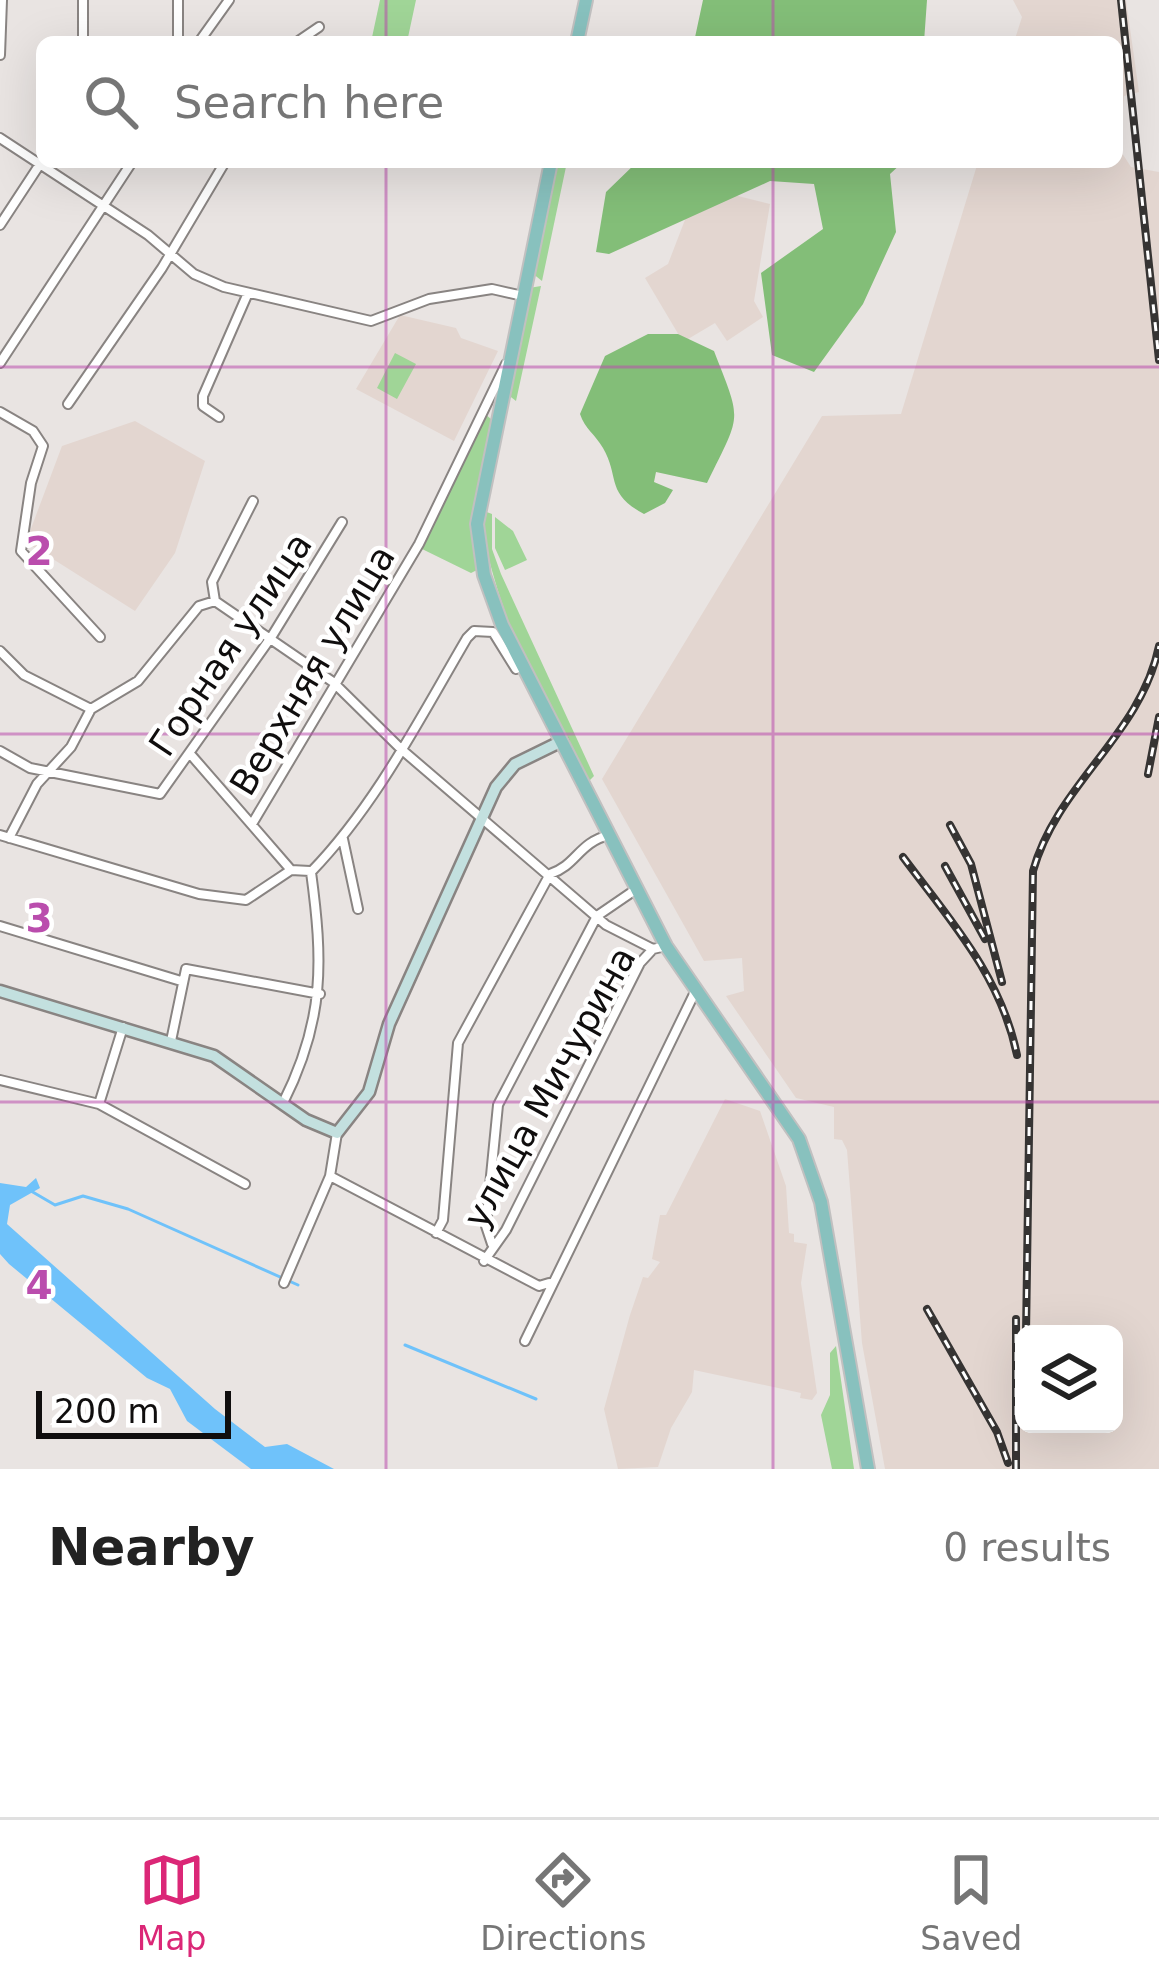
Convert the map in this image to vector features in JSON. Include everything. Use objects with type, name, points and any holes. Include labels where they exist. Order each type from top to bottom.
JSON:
[{"type":"main road","points":[[578,36],[586,0]]},
{"type":"main road","points":[[550,168],[509,359],[491,409],[478,549],[502,625],[609,835],[659,947],[697,989],[787,1120],[810,1166],[868,1469]]},
{"type":"street","points":[[0,55],[2,0]]},
{"type":"street","points":[[83,0],[83,36]]},
{"type":"street","points":[[178,0],[178,36]]},
{"type":"street","points":[[203,36],[229,0]]},
{"type":"street","points":[[306,36],[319,27]]},
{"type":"street","points":[[0,138],[36,160]]},
{"type":"street","points":[[0,225],[38,168]]},
{"type":"street","points":[[48,168],[148,235],[194,274],[349,320],[391,314],[429,298],[492,289],[523,296]]},
{"type":"street","points":[[0,363],[128,168]]},
{"type":"street","points":[[68,404],[170,256],[221,168]]},
{"type":"street","points":[[219,417],[203,406],[203,396],[248,292]]},
{"type":"street","name":"Верхняя улица","points":[[252,824],[308,737],[333,682],[419,544],[491,409]]},
{"type":"street","points":[[0,412],[33,431],[43,446],[21,550],[100,638]]},
{"type":"street","points":[[253,501],[217,569],[214,596],[199,606],[138,681],[91,710],[71,747],[48,770],[5,837],[199,894],[246,900],[291,870],[311,872]]},
{"type":"street","name":"Горная улица","points":[[48,770],[160,794],[192,756],[272,636],[341,522]]},
{"type":"street","points":[[214,596],[333,682],[401,749],[484,815],[618,934],[659,947]]},
{"type":"street","points":[[311,872],[343,839],[474,631],[493,632],[516,669]]},
{"type":"street","points":[[0,651],[24,675],[91,710]]},
{"type":"street","points":[[285,1279],[329,1176],[337,1133],[369,1092],[389,1024],[505,772],[562,742]]},
{"type":"street","points":[[0,752],[30,768],[48,770]]},
{"type":"street","points":[[192,756],[291,870]]},
{"type":"street","points":[[436,1233],[442,1220],[458,1042],[550,874],[563,870],[587,841],[609,835]]},
{"type":"street","points":[[343,839],[358,909]]},
{"type":"street","points":[[283,1103],[305,1053],[320,994],[321,947],[311,872]]},
{"type":"street","points":[[492,1244],[486,1226],[498,1105],[598,916],[635,890]]},
{"type":"street","points":[[0,926],[181,981]]},
{"type":"street","name":"улица Мичурина","points":[[484,1261],[506,1230],[640,963],[659,947]]},
{"type":"street","points":[[171,1041],[187,969],[320,994]]},
{"type":"street","points":[[525,1341],[697,989]]},
{"type":"street","points":[[0,991],[171,1041],[236,1068],[283,1103],[337,1133]]},
{"type":"street","points":[[99,1104],[123,1027]]},
{"type":"street","points":[[0,1079],[99,1104],[245,1184]]},
{"type":"street","points":[[329,1176],[484,1261],[539,1286],[550,1283]]},
{"type":"shaded area","points":[[1013,0],[1126,0],[1139,92],[1124,96],[1123,110],[1123,36],[1016,36],[1022,17]]},
{"type":"shaded area","points":[[1123,155],[1131,167],[1159,172],[1159,1469],[885,1469],[862,1343],[847,1150],[842,1140],[834,1139],[834,1107],[796,1098],[726,996],[744,991],[742,958],[704,961],[602,779],[822,416],[901,414],[976,168],[1123,168]]},
{"type":"shaded area","points":[[698,186],[770,204],[754,301],[763,317],[727,341],[715,323],[683,342],[645,278],[668,264]]},
{"type":"shaded area","points":[[400,315],[456,328],[461,338],[498,351],[454,441],[356,389]]},
{"type":"shaded area","points":[[135,421],[205,461],[175,553],[135,611],[26,542],[62,446]]},
{"type":"shaded area","points":[[725,1099],[760,1111],[786,1186],[789,1233],[794,1234],[794,1242],[807,1244],[801,1283],[817,1393],[812,1400],[800,1398],[801,1393],[694,1370],[692,1392],[671,1428],[658,1467],[618,1469],[604,1409],[630,1315],[643,1277],[648,1278],[660,1262],[652,1259],[660,1215],[666,1215]]},
{"type":"green space","points":[[380,0],[416,0],[408,36],[372,36]]},
{"type":"green space","points":[[703,0],[927,0],[924,36],[695,36]]},
{"type":"green space","points":[[555,168],[566,168],[542,281],[532,273]]},
{"type":"green space","points":[[631,168],[896,168],[890,174],[896,232],[863,304],[814,372],[772,355],[761,273],[823,229],[814,184],[770,181],[609,254],[596,252],[606,192]]},
{"type":"green space","points":[[541,286],[516,401],[507,394],[529,288]]},
{"type":"green space","points":[[648,334],[678,334],[714,351],[734,417],[707,483],[656,472],[654,482],[673,490],[665,503],[644,514],[618,492],[608,458],[580,414],[605,356]]},
{"type":"green space","points":[[395,353],[416,364],[397,399],[377,388]]},
{"type":"green space","points":[[485,414],[491,419],[472,523],[477,570],[471,573],[420,548]]},
{"type":"green space","points":[[484,511],[492,514],[492,549],[501,574],[594,776],[589,781],[558,734],[520,652],[491,568]]},
{"type":"green space","points":[[495,517],[513,531],[527,560],[505,570],[495,548]]},
{"type":"green space","points":[[836,1346],[854,1469],[832,1469],[821,1415],[830,1395],[830,1353]]},
{"type":"water","points":[[36,1178],[40,1188],[10,1205],[7,1224],[215,1409],[265,1447],[287,1444],[334,1469],[251,1469],[187,1421],[170,1389],[147,1378],[9,1264],[0,1254],[0,1183],[26,1187]]},
{"type":"waterway","points":[[31,1191],[55,1205],[83,1196],[128,1209],[298,1285]]},
{"type":"waterway","points":[[405,1345],[536,1399]]},
{"type":"railway","points":[[1121,0],[1159,360]]},
{"type":"railway","points":[[1026,1325],[1033,871],[1060,812],[1135,706],[1159,646]]},
{"type":"railway","points":[[1148,774],[1159,717]]},
{"type":"railway","points":[[950,825],[971,864],[1002,982]]},
{"type":"railway","points":[[903,857],[986,974],[1017,1055]]},
{"type":"railway","points":[[945,866],[985,939]]},
{"type":"railway","points":[[927,1309],[997,1432],[1008,1463]]},
{"type":"railway","points":[[1016,1319],[1016,1469]]}]
